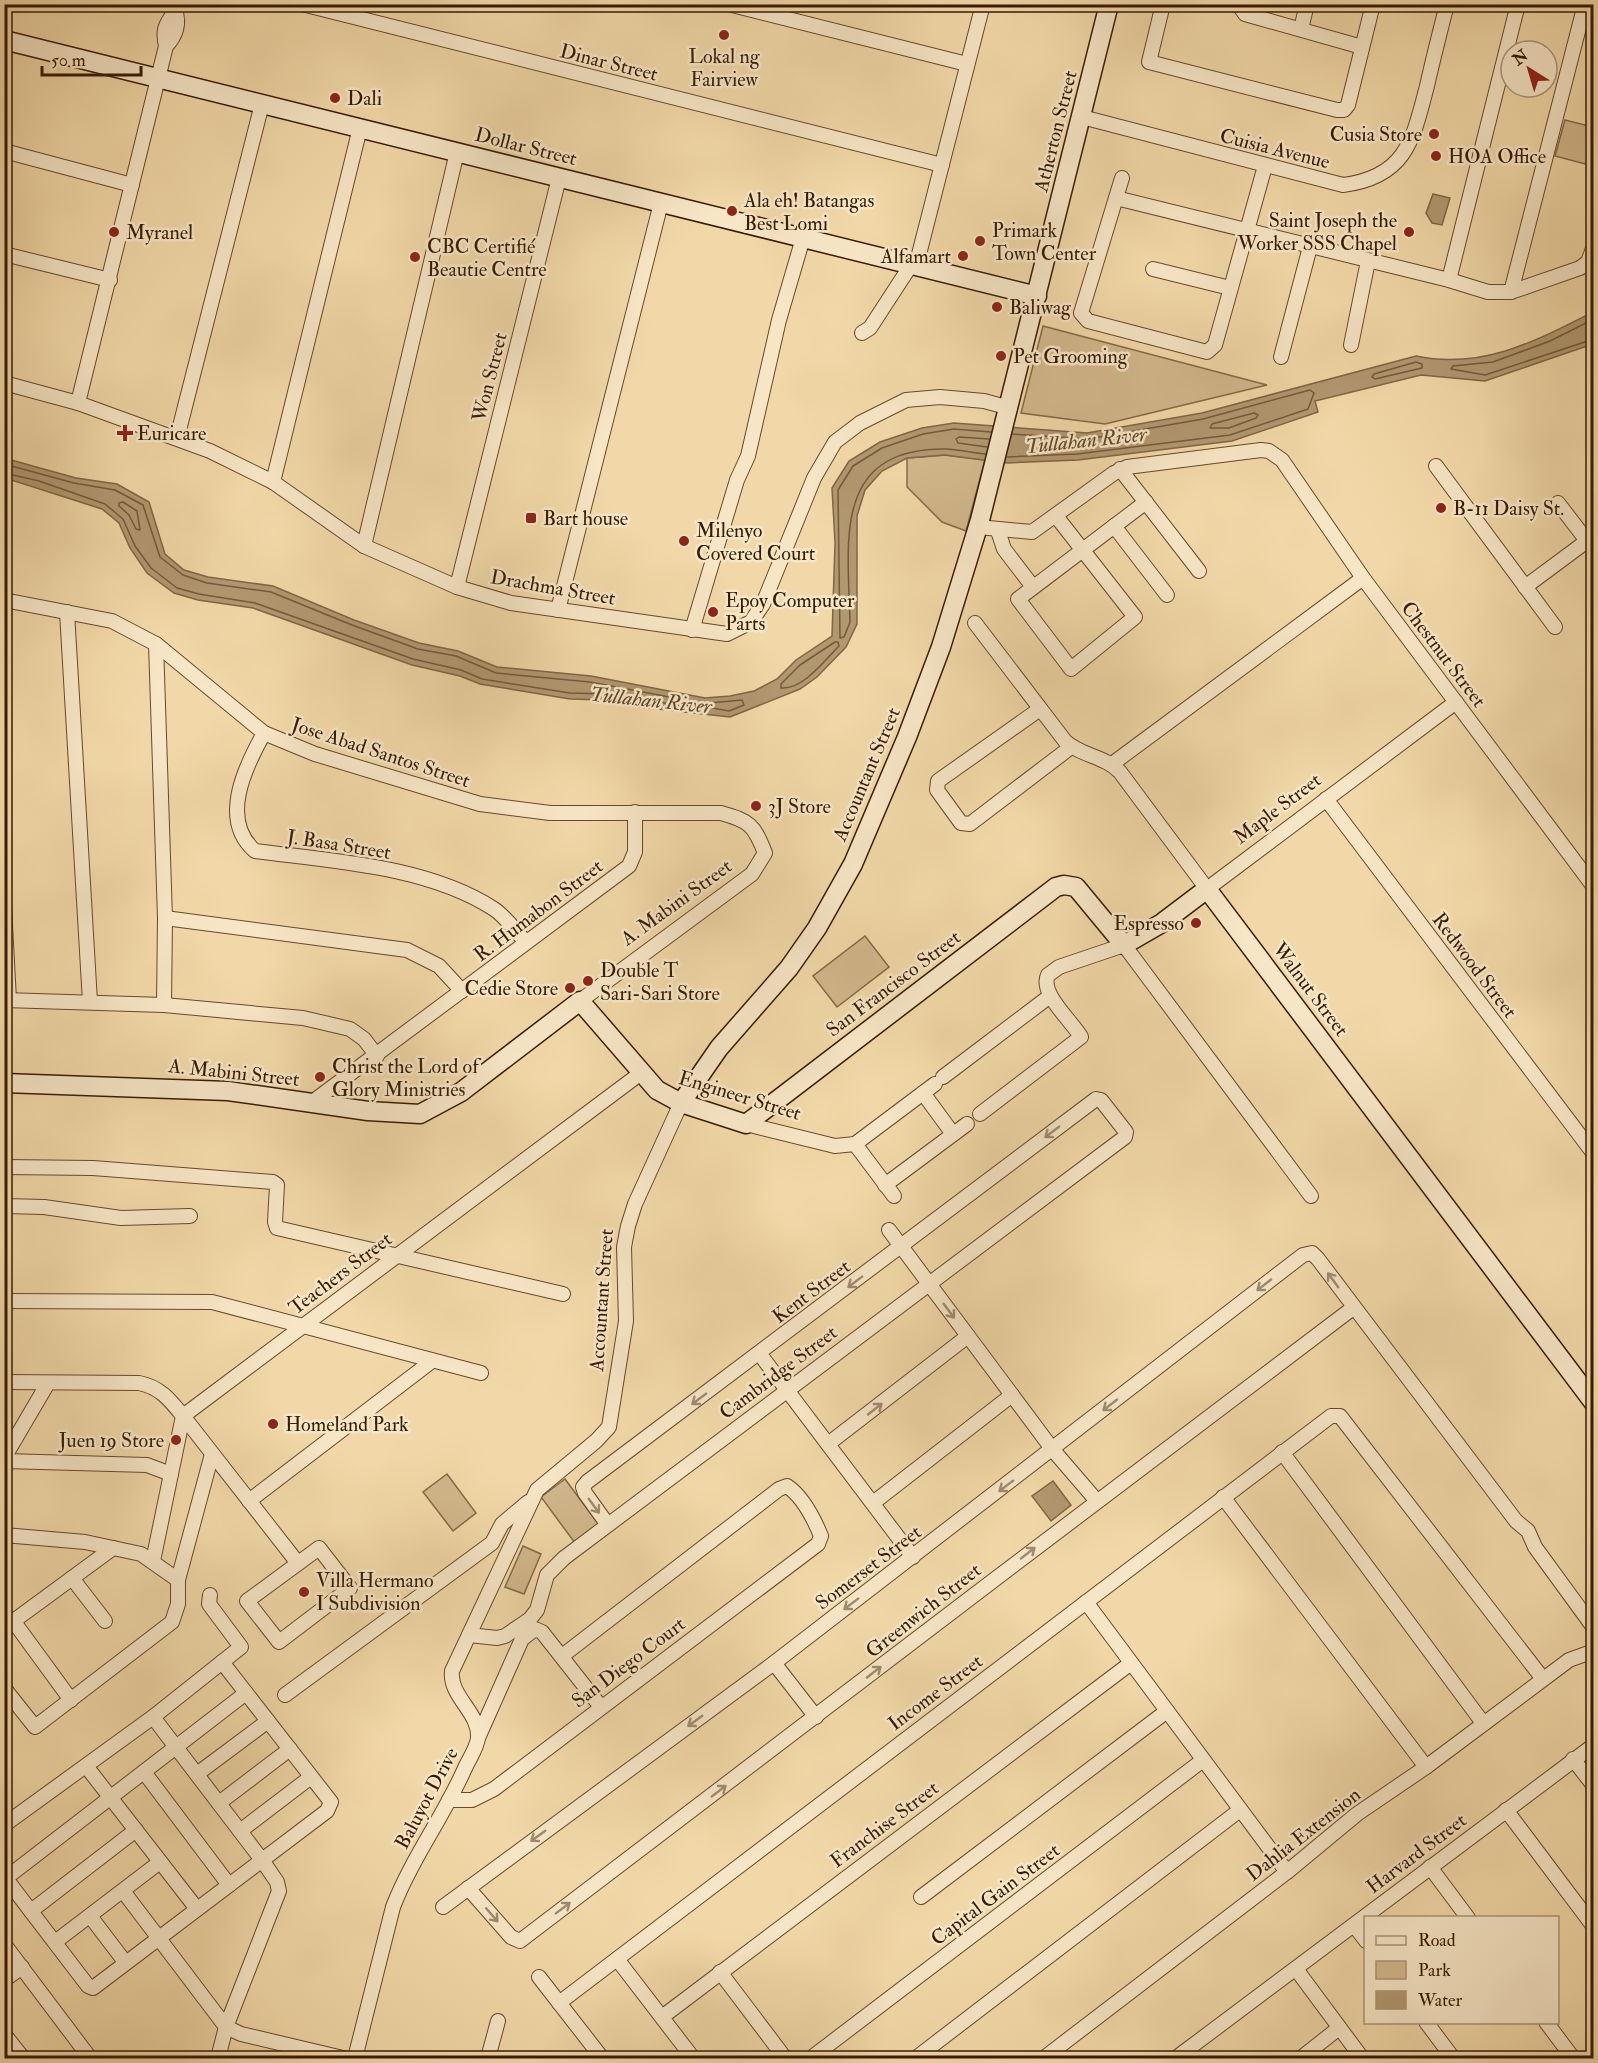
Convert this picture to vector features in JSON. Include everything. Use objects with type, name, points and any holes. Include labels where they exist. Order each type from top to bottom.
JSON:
[{"type":"street","name":"Dinar Street","points":[[302,4],[942,165]]},
{"type":"street","points":[[728,4],[967,64]]},
{"type":"street","points":[[862,333],[870,328],[914,266],[982,4]]},
{"type":"street","name":"Atherton Street","points":[[1010,411],[1109,4]]},
{"type":"street","points":[[1163,4],[1149,62],[1337,110],[1344,110],[1348,105],[1373,4]]},
{"type":"street","points":[[1238,4],[1245,15],[1362,47]]},
{"type":"street","points":[[1301,29],[1307,4]]},
{"type":"street","name":"Cuisia Avenue","points":[[1082,117],[1343,185],[1366,183],[1393,165],[1410,146],[1447,4]]},
{"type":"street","points":[[1449,280],[1518,4]]},
{"type":"street","points":[[1511,292],[1586,4]]},
{"type":"street","points":[[78,403],[166,46],[164,36],[169,17],[176,7]]},
{"type":"street","name":"Dollar Street","points":[[4,40],[1037,296]]},
{"type":"street","points":[[177,438],[262,104]]},
{"type":"street","points":[[273,482],[360,128]]},
{"type":"street","points":[[4,151],[132,185]]},
{"type":"street","points":[[364,546],[457,152]]},
{"type":"street","points":[[1122,178],[1081,313],[1084,318],[1207,352],[1213,349],[1265,166]]},
{"type":"street","name":"Won Street","points":[[457,586],[559,178]]},
{"type":"street","points":[[1116,198],[1449,280],[1488,292],[1511,292],[1580,268],[1588,262],[1593,246]]},
{"type":"street","points":[[558,610],[661,203]]},
{"type":"street","points":[[692,630],[737,480],[748,456],[779,320],[803,238]]},
{"type":"street","points":[[1281,357],[1310,247]]},
{"type":"street","points":[[4,254],[110,280]]},
{"type":"street","points":[[1351,345],[1368,261]]},
{"type":"street","points":[[1153,269],[1230,288]]},
{"type":"street","name":"Drachma Street","points":[[4,383],[78,403],[177,438],[273,482],[364,546],[457,586],[511,603],[727,634],[751,622],[763,604],[814,478],[835,442],[860,423],[906,400],[940,397],[984,401],[1010,411]]},
{"type":"street","name":"Accountant Street","points":[[532,1499],[545,1482],[596,1441],[609,1427],[626,1321],[624,1247],[634,1204],[681,1103],[719,1048],[803,949],[853,864],[929,680],[978,527],[1010,411]]},
{"type":"street","name":"Chestnut Street","points":[[1120,469],[1261,450],[1269,451],[1282,460],[1363,578],[1593,887]]},
{"type":"street","points":[[1436,466],[1555,627]]},
{"type":"street","points":[[978,527],[998,531],[1032,532],[1120,469],[1199,571]]},
{"type":"street","points":[[1056,516],[1083,550],[1135,620],[1072,668],[1018,602],[1033,588],[1083,550],[1114,526],[1146,502]]},
{"type":"street","points":[[1525,587],[1590,546],[1558,503]]},
{"type":"street","points":[[1114,526],[1167,595]]},
{"type":"street","points":[[998,531],[1004,549],[1033,588]]},
{"type":"street","points":[[975,623],[1071,747],[1112,764],[1363,578]]},
{"type":"street","name":"Jose Abad Santos Street","points":[[4,600],[112,621],[156,644],[264,733],[315,754],[480,804],[550,813],[721,813],[745,820],[758,835],[765,853]]},
{"type":"street","points":[[67,612],[90,1002]]},
{"type":"street","points":[[156,644],[165,918],[164,1005]]},
{"type":"street","name":"Maple Street","points":[[1124,945],[1162,923],[1456,702]]},
{"type":"street","points":[[1040,709],[938,781],[937,790],[961,823],[970,824],[1071,747]]},
{"type":"street","name":"J. Basa Street","points":[[264,733],[251,756],[239,789],[237,824],[242,840],[255,851],[355,864],[456,889],[496,910],[526,942]]},
{"type":"street","name":"Walnut Street","points":[[1112,764],[1593,1403]]},
{"type":"street","name":"Redwood Street","points":[[1326,800],[1593,1154]]},
{"type":"street","name":"R. Humabon Street","points":[[311,1103],[629,866],[635,852],[635,812]]},
{"type":"street","name":"A. Mabini Street","points":[[4,1083],[228,1091],[405,1115],[420,1114],[461,1092],[752,874],[765,853]]},
{"type":"street","name":"San Francisco Street","points":[[746,1124],[1049,892],[1064,885],[1071,885],[1082,893],[1124,945]]},
{"type":"street","points":[[4,906],[7,1000],[164,1005],[326,1022],[350,1029],[364,1039],[377,1056]]},
{"type":"street","points":[[165,918],[407,950],[439,966],[462,991]]},
{"type":"street","points":[[980,1114],[1081,1037],[1050,996],[1045,980],[1051,972],[1124,945],[1311,1196]]},
{"type":"street","points":[[967,1124],[890,1190],[855,1144],[1050,996]]},
{"type":"street","name":"Engineer Street","points":[[580,1001],[657,1090],[681,1103],[746,1124],[836,1146],[855,1144]]},
{"type":"street","name":"Teachers Street","points":[[183,1416],[641,1072]]},
{"type":"street","points":[[923,1093],[953,1134]]},
{"type":"street","name":"Cambridge Street","points":[[469,1635],[497,1638],[512,1632],[530,1619],[537,1610],[543,1585],[554,1567],[1127,1135],[1099,1098]]},
{"type":"street","name":"Kent Street","points":[[608,1525],[585,1493],[584,1484],[1099,1098]]},
{"type":"street","points":[[4,1167],[93,1168],[273,1182],[277,1185],[276,1225],[563,1294]]},
{"type":"street","points":[[4,1206],[44,1207],[121,1218],[190,1216]]},
{"type":"street","points":[[889,1230],[1053,1450],[1096,1500]]},
{"type":"street","name":"Somerset Street","points":[[443,1907],[774,1663],[1303,1255],[1312,1253],[1353,1308]]},
{"type":"street","points":[[4,1301],[212,1302],[481,1373]]},
{"type":"street","points":[[1353,1308],[1516,1521],[1524,1526],[1533,1538],[1536,1547],[1593,1628]]},
{"type":"street","name":"Greenwich Street","points":[[468,1888],[515,1941],[520,1941],[816,1717],[1096,1500],[1353,1308]]},
{"type":"street","points":[[828,1444],[968,1336]]},
{"type":"street","points":[[759,1353],[913,1557]]},
{"type":"street","points":[[249,1501],[432,1361]]},
{"type":"street","points":[[4,1382],[139,1383],[152,1386],[165,1394],[297,1562]]},
{"type":"street","points":[[48,1383],[4,1459],[147,1465],[171,1474]]},
{"type":"street","points":[[873,1503],[1012,1395]]},
{"type":"street","name":"Income Street","points":[[559,2003],[1335,1414],[1543,1679]]},
{"type":"street","points":[[153,1561],[183,1416]]},
{"type":"street","points":[[1282,1452],[1483,1723]]},
{"type":"street","points":[[4,1688],[35,1727],[172,1622],[178,1604],[178,1580],[213,1454]]},
{"type":"street","name":"San Diego Court","points":[[449,1800],[472,1800],[482,1797],[818,1544],[821,1536],[794,1491],[787,1486],[562,1656]]},
{"type":"street","points":[[1223,1497],[1426,1767]]},
{"type":"street","points":[[285,1695],[492,1544],[502,1524],[532,1499]]},
{"type":"street","name":"Baluyot Drive","points":[[355,2058],[393,1907],[402,1885],[449,1800],[478,1738],[476,1724],[451,1680],[452,1671],[532,1499]]},
{"type":"street","points":[[4,1535],[85,1542],[141,1554],[178,1580]]},
{"type":"street","points":[[71,1700],[9,1625],[113,1548]]},
{"type":"street","points":[[318,1548],[350,1588],[279,1642],[247,1602],[297,1562],[318,1548]]},
{"type":"street","points":[[72,1578],[105,1621]]},
{"type":"street","points":[[4,1825],[153,1717],[241,1647],[240,1642],[209,1604],[210,1595]]},
{"type":"street","points":[[1086,1602],[1287,1872]]},
{"type":"street","points":[[478,1738],[522,1640],[534,1629],[542,1632],[601,1707]]},
{"type":"street","name":"Dahlia Extension","points":[[1044,2058],[1287,1872],[1357,1814],[1426,1767],[1569,1660],[1593,1651]]},
{"type":"street","points":[[222,1662],[331,1802],[330,1806],[262,1860],[90,1988],[5,1877],[246,1693]]},
{"type":"street","points":[[774,1663],[816,1717]]},
{"type":"street","name":"Franchise Street","points":[[662,2017],[1131,1663]]},
{"type":"street","points":[[921,1897],[1167,1711]]},
{"type":"street","points":[[153,1717],[262,1860],[277,1882],[279,1891],[226,2027],[218,2058]]},
{"type":"street","points":[[197,1774],[268,1721]]},
{"type":"street","name":"Harvard Street","points":[[1366,1916],[1593,1744]]},
{"type":"street","points":[[219,1803],[290,1749]]},
{"type":"street","points":[[1573,1759],[1593,1786]]},
{"type":"street","name":"Capital Gain Street","points":[[810,2058],[1203,1760]]},
{"type":"street","points":[[86,1766],[197,1909]]},
{"type":"street","points":[[144,1772],[229,1885]]},
{"type":"street","points":[[240,1831],[311,1777]]},
{"type":"street","points":[[916,2058],[1240,1809]]},
{"type":"street","points":[[1506,1810],[1593,1927]]},
{"type":"street","points":[[31,1911],[136,1830]]},
{"type":"street","points":[[55,1942],[160,1862]]},
{"type":"street","points":[[1430,1867],[1467,1916]]},
{"type":"street","points":[[123,1891],[226,2027],[241,2034],[343,2058]]},
{"type":"street","points":[[90,1916],[125,1962]]},
{"type":"street","name":"Harvard Street","points":[[1176,2058],[1364,1917]]},
{"type":"street","points":[[1354,1925],[1364,1940]]},
{"type":"street","points":[[4,1944],[90,2058]]},
{"type":"street","points":[[617,1959],[693,2058]]},
{"type":"street","points":[[4,1980],[22,1967]]},
{"type":"street","points":[[1296,1969],[1362,2058]]},
{"type":"street","points":[[720,1972],[785,2058]]},
{"type":"street","points":[[539,1977],[602,2058]]},
{"type":"street","points":[[488,2058],[498,2021]]},
{"type":"street","points":[[1428,2024],[1453,2058]]},
{"type":"street","points":[[1548,2024],[1573,2058]]},
{"type":"street","points":[[1301,2058],[1339,2028]]},
{"type":"street","points":[[4,2034],[23,2058]]},
{"type":"green space","points":[[1565,120],[1593,127],[1593,166],[1555,156]]},
{"type":"green space","points":[[1043,326],[1267,385],[1105,424],[1021,413]]},
{"type":"green space","points":[[945,455],[985,460],[966,531],[942,522],[907,487],[907,458]]},
{"type":"green space","points":[[865,936],[889,967],[837,1007],[813,976]]},
{"type":"green space","points":[[447,1474],[476,1513],[453,1531],[423,1492]]},
{"type":"green space","points":[[565,1479],[599,1525],[575,1543],[541,1497]]},
{"type":"green space","points":[[523,1546],[541,1554],[524,1594],[505,1587]]},
{"type":"water","points":[[1433,194],[1450,198],[1442,225],[1432,223],[1426,213]]},
{"type":"water","name":"Tullahan River","points":[[1593,312],[1593,344],[1485,381],[1421,375],[1315,401],[1318,412],[1232,441],[1078,460],[1007,463],[945,455],[907,458],[882,471],[865,490],[857,516],[857,624],[846,647],[817,677],[800,689],[730,717],[639,707],[605,700],[570,699],[480,684],[460,676],[412,665],[253,608],[198,600],[174,593],[147,573],[130,548],[119,523],[102,509],[5,478],[4,458],[76,478],[117,484],[149,502],[165,554],[184,570],[208,577],[273,586],[354,620],[419,643],[458,651],[497,667],[591,676],[705,698],[730,696],[754,691],[777,679],[796,660],[832,636],[835,543],[832,488],[849,461],[880,442],[922,428],[954,423],[1087,433],[1202,413],[1416,356],[1463,359],[1486,356],[1551,333]]},
{"type":"water","points":[[1053,1481],[1071,1505],[1051,1521],[1032,1496]]},
{"type":"place","name":"Lokal ng Fairview","points":[[724,35]]},
{"type":"place","name":"Dali","points":[[335,98]]},
{"type":"place","name":"Cusia Store","points":[[1434,134]]},
{"type":"place","name":"HOA Office","points":[[1436,156]]},
{"type":"place","name":"Ala eh! Batangas Best Lomi","points":[[732,211]]},
{"type":"place","name":"Myranel","points":[[114,232]]},
{"type":"place","name":"Saint Joseph the Worker SSS Chapel","points":[[1409,232]]},
{"type":"place","name":"Primark Town Center","points":[[980,241]]},
{"type":"place","name":"Alfamart","points":[[963,256]]},
{"type":"place","name":"CBC Certifié Beautie Centre","points":[[415,257]]},
{"type":"place","name":"Baliwag","points":[[997,307]]},
{"type":"place","name":"Pet Grooming","points":[[1001,356]]},
{"type":"place","name":"Euricare","points":[[125,433]]},
{"type":"place","name":"B-11 Daisy St.","points":[[1441,508]]},
{"type":"place","name":"Bart house","points":[[531,518]]},
{"type":"place","name":"Milenyo Covered Court","points":[[684,541]]},
{"type":"place","name":"Epoy Computer Parts","points":[[713,612]]},
{"type":"place","name":"3J Store","points":[[756,806]]},
{"type":"place","name":"Espresso","points":[[1196,923]]},
{"type":"place","name":"Double T Sari-Sari Store","points":[[588,981]]},
{"type":"place","name":"Cedie Store","points":[[570,988]]},
{"type":"place","name":"Christ the Lord of Glory Ministries","points":[[320,1077]]},
{"type":"place","name":"Homeland Park","points":[[273,1424]]},
{"type":"place","name":"Juen 19 Store","points":[[176,1440]]},
{"type":"place","name":"Villa Hermano I Subdivision","points":[[304,1592]]}]
